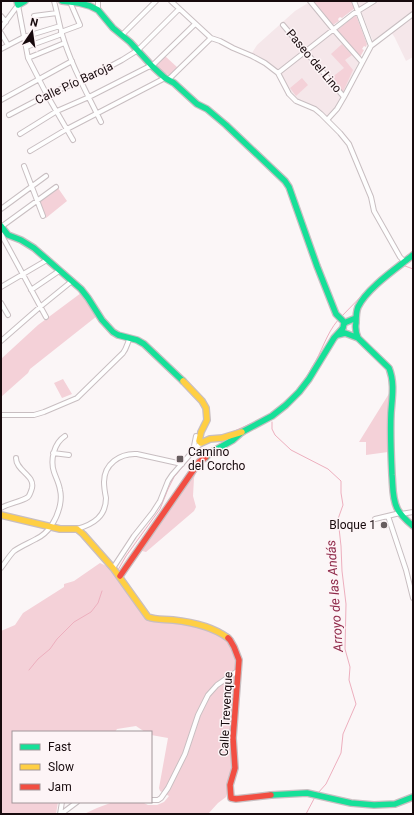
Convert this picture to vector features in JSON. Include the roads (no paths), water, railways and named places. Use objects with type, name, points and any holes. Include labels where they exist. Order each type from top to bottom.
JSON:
[{"type":"street","points":[[1,28],[17,3],[25,1]]},
{"type":"street","points":[[54,1],[66,46],[101,122]]},
{"type":"street","points":[[62,1],[79,2],[98,10],[113,28],[138,50],[152,66],[179,87],[197,104],[206,109],[226,125],[285,181],[289,187],[336,314],[389,368],[392,374],[393,389],[390,438],[393,492],[401,514],[413,526]]},
{"type":"street","points":[[98,1],[98,10]]},
{"type":"street","points":[[122,35],[156,1]]},
{"type":"street","points":[[171,1],[211,38],[252,56],[265,63],[278,73],[289,94],[296,101],[314,109],[321,114],[340,133],[349,144],[371,197],[374,211],[400,257],[405,262]]},
{"type":"street","points":[[310,1],[362,62]]},
{"type":"street","points":[[354,1],[371,46]]},
{"type":"street","points":[[278,73],[357,11],[374,1]]},
{"type":"street","points":[[26,46],[80,25],[70,2]]},
{"type":"street","points":[[17,3],[28,58],[56,112],[73,140]]},
{"type":"street","name":"Calle Pío Baroja","points":[[9,115],[47,95],[96,74],[138,50],[179,8]]},
{"type":"street","points":[[34,16],[57,13]]},
{"type":"street","points":[[327,120],[337,109],[371,46],[413,14]]},
{"type":"street","points":[[1,16],[6,22]]},
{"type":"street","points":[[20,134],[56,112],[152,66],[195,24]]},
{"type":"street","name":"Paseo del Lino","points":[[283,25],[344,97]]},
{"type":"street","points":[[1,49],[24,37],[60,26]]},
{"type":"street","points":[[1,32],[8,45]]},
{"type":"street","points":[[30,151],[67,129],[167,78],[211,38]]},
{"type":"street","points":[[28,58],[62,44]]},
{"type":"street","points":[[1,99],[72,61]]},
{"type":"street","points":[[24,166],[43,216]]},
{"type":"street","points":[[1,209],[46,176]]},
{"type":"street","points":[[56,187],[1,226],[8,235],[24,241],[34,248],[81,289],[110,329],[118,335],[137,340],[144,344],[180,378],[202,401],[206,408],[207,420],[200,440],[193,451],[168,481],[160,501],[113,568]]},
{"type":"street","points":[[1,234],[46,317]]},
{"type":"street","points":[[120,576],[124,573],[199,462],[224,440],[272,416],[286,405],[309,379],[334,338],[349,328],[356,318],[358,307],[362,300],[374,287],[413,255]]},
{"type":"street","points":[[1,287],[47,260]]},
{"type":"street","points":[[31,290],[59,270]]},
{"type":"street","points":[[1,340],[72,282]]},
{"type":"street","points":[[1,303],[8,315]]},
{"type":"street","points":[[1,415],[34,415],[77,398],[124,353],[130,338]]},
{"type":"street","points":[[193,451],[200,440],[214,438],[233,440],[242,432]]},
{"type":"street","points":[[1,568],[14,551],[46,533],[58,512],[60,489],[54,471],[53,453],[59,441],[64,436]]},
{"type":"street","points":[[53,453],[69,455]]},
{"type":"street","points":[[1,515],[60,529],[77,529],[88,526],[102,514],[105,503],[104,484],[106,470],[119,457],[131,453],[182,464]]},
{"type":"street","points":[[1,508],[7,504],[27,497],[32,489],[31,479],[19,467],[16,458]]},
{"type":"street","points":[[375,519],[413,512]]},
{"type":"street","points":[[388,516],[406,570],[413,598]]},
{"type":"street","name":"Calle Trevenque","points":[[77,529],[120,576],[148,617],[153,619],[188,622],[208,627],[222,633],[230,640],[239,660],[233,738],[235,768],[230,785],[231,798],[236,799],[300,793],[355,803],[385,805],[395,804],[413,797]]},
{"type":"street","points":[[152,800],[158,800],[161,798],[168,788],[185,754],[198,715],[208,696],[217,684],[239,670]]},
{"type":"street","points":[[60,814],[62,803]]},
{"type":"street","points":[[60,814],[76,803]]},
{"type":"waterway","name":"Arroyo de las Andás","points":[[404,258],[413,251]]},
{"type":"waterway","name":"Arroyo de las Andás","points":[[342,316],[375,282],[400,261]]},
{"type":"waterway","points":[[405,266],[413,269]]},
{"type":"waterway","name":"Arroyo de las Andás","points":[[278,408],[296,391],[305,378],[330,331],[338,320]]},
{"type":"waterway","name":"Arroyo de las Andás","points":[[272,422],[272,429],[275,435],[291,450],[328,469],[341,481],[343,505],[338,519],[346,604],[345,649],[350,667],[349,680],[356,704],[343,734],[341,753],[326,784],[318,793]]},
{"type":"waterway","points":[[230,433],[250,424]]},
{"type":"waterway","points":[[118,570],[126,556],[160,509],[174,477],[196,451],[204,445]]},
{"type":"waterway","points":[[29,670],[74,622],[91,612],[98,603],[102,591]]},
{"type":"waterway","name":"Arroyo de las Andás","points":[[306,814],[315,797]]},
{"type":"place","name":"Camino del Corcho","points":[[180,459]]},
{"type":"place","name":"Bloque 1","points":[[384,525]]}]
